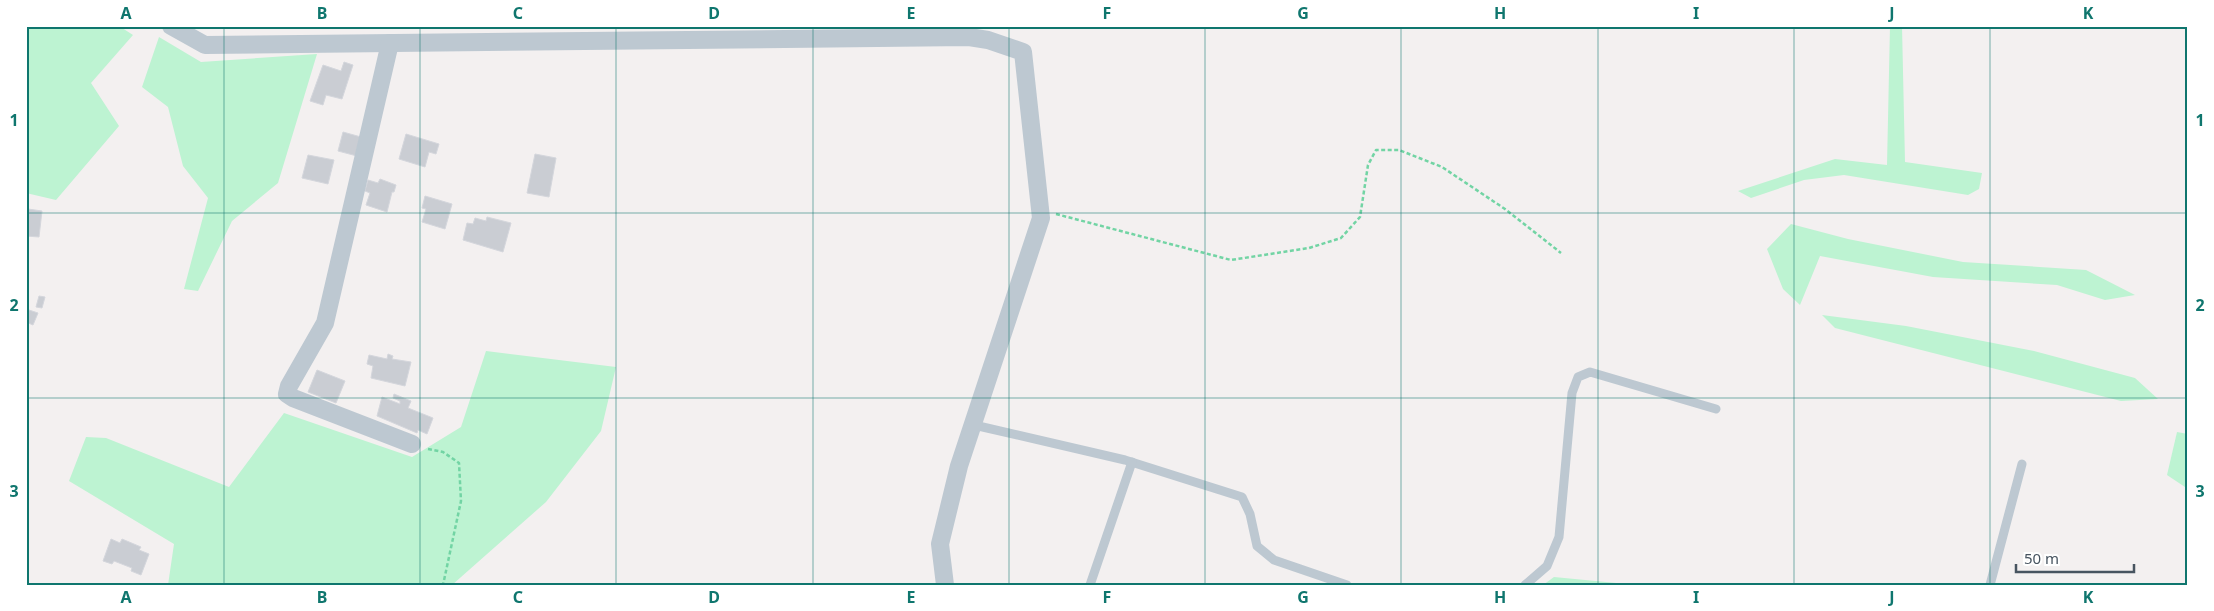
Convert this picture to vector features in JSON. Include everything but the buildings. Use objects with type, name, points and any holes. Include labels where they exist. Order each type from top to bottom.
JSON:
[{"type":"street","points":[[171,26],[205,45],[970,37],[988,40],[1023,52],[1041,218],[974,426],[959,466],[940,544],[945,585]]},
{"type":"street","points":[[390,43],[325,323],[289,386],[287,394],[412,444]]},
{"type":"lane","points":[[1524,585],[1547,566],[1559,537],[1572,393],[1578,377],[1590,372],[1716,409]]},
{"type":"lane","points":[[974,426],[1132,462],[1242,497],[1250,514],[1257,546],[1274,560],[1347,585]]},
{"type":"lane","points":[[1090,585],[1132,462]]},
{"type":"lane","points":[[1990,585],[2022,464]]},
{"type":"path","points":[[1040,209],[1155,242],[1231,260],[1264,256],[1309,248],[1341,238],[1360,217],[1368,165],[1376,150],[1399,150],[1442,167],[1505,209],[1562,253]]},
{"type":"path","points":[[412,444],[443,452],[459,463],[461,501],[443,585]]},
{"type":"green space","points":[[26,26],[119,26],[133,35],[91,83],[119,126],[56,200],[26,193]]},
{"type":"green space","points":[[1890,26],[1902,26],[1905,162],[1982,173],[1979,189],[1968,195],[1844,175],[1804,180],[1751,198],[1738,191],[1835,159],[1887,165]]},
{"type":"green space","points":[[159,37],[201,62],[317,54],[278,183],[232,221],[198,291],[184,289],[208,198],[183,166],[168,107],[142,87]]},
{"type":"green space","points":[[1791,224],[1848,239],[1963,262],[2086,270],[2135,295],[2105,300],[2057,285],[1933,277],[1820,256],[1800,305],[1783,289],[1767,249]]},
{"type":"green space","points":[[1822,315],[1906,326],[2034,351],[2135,378],[2158,399],[2121,401],[1835,328]]},
{"type":"green space","points":[[486,351],[616,367],[601,431],[546,502],[452,585],[168,585],[174,544],[69,481],[86,437],[106,438],[229,487],[284,413],[412,457],[461,427]]},
{"type":"green space","points":[[2177,432],[2188,434],[2188,489],[2167,475]]},
{"type":"green space","points":[[1554,577],[1637,585],[1543,585]]}]
